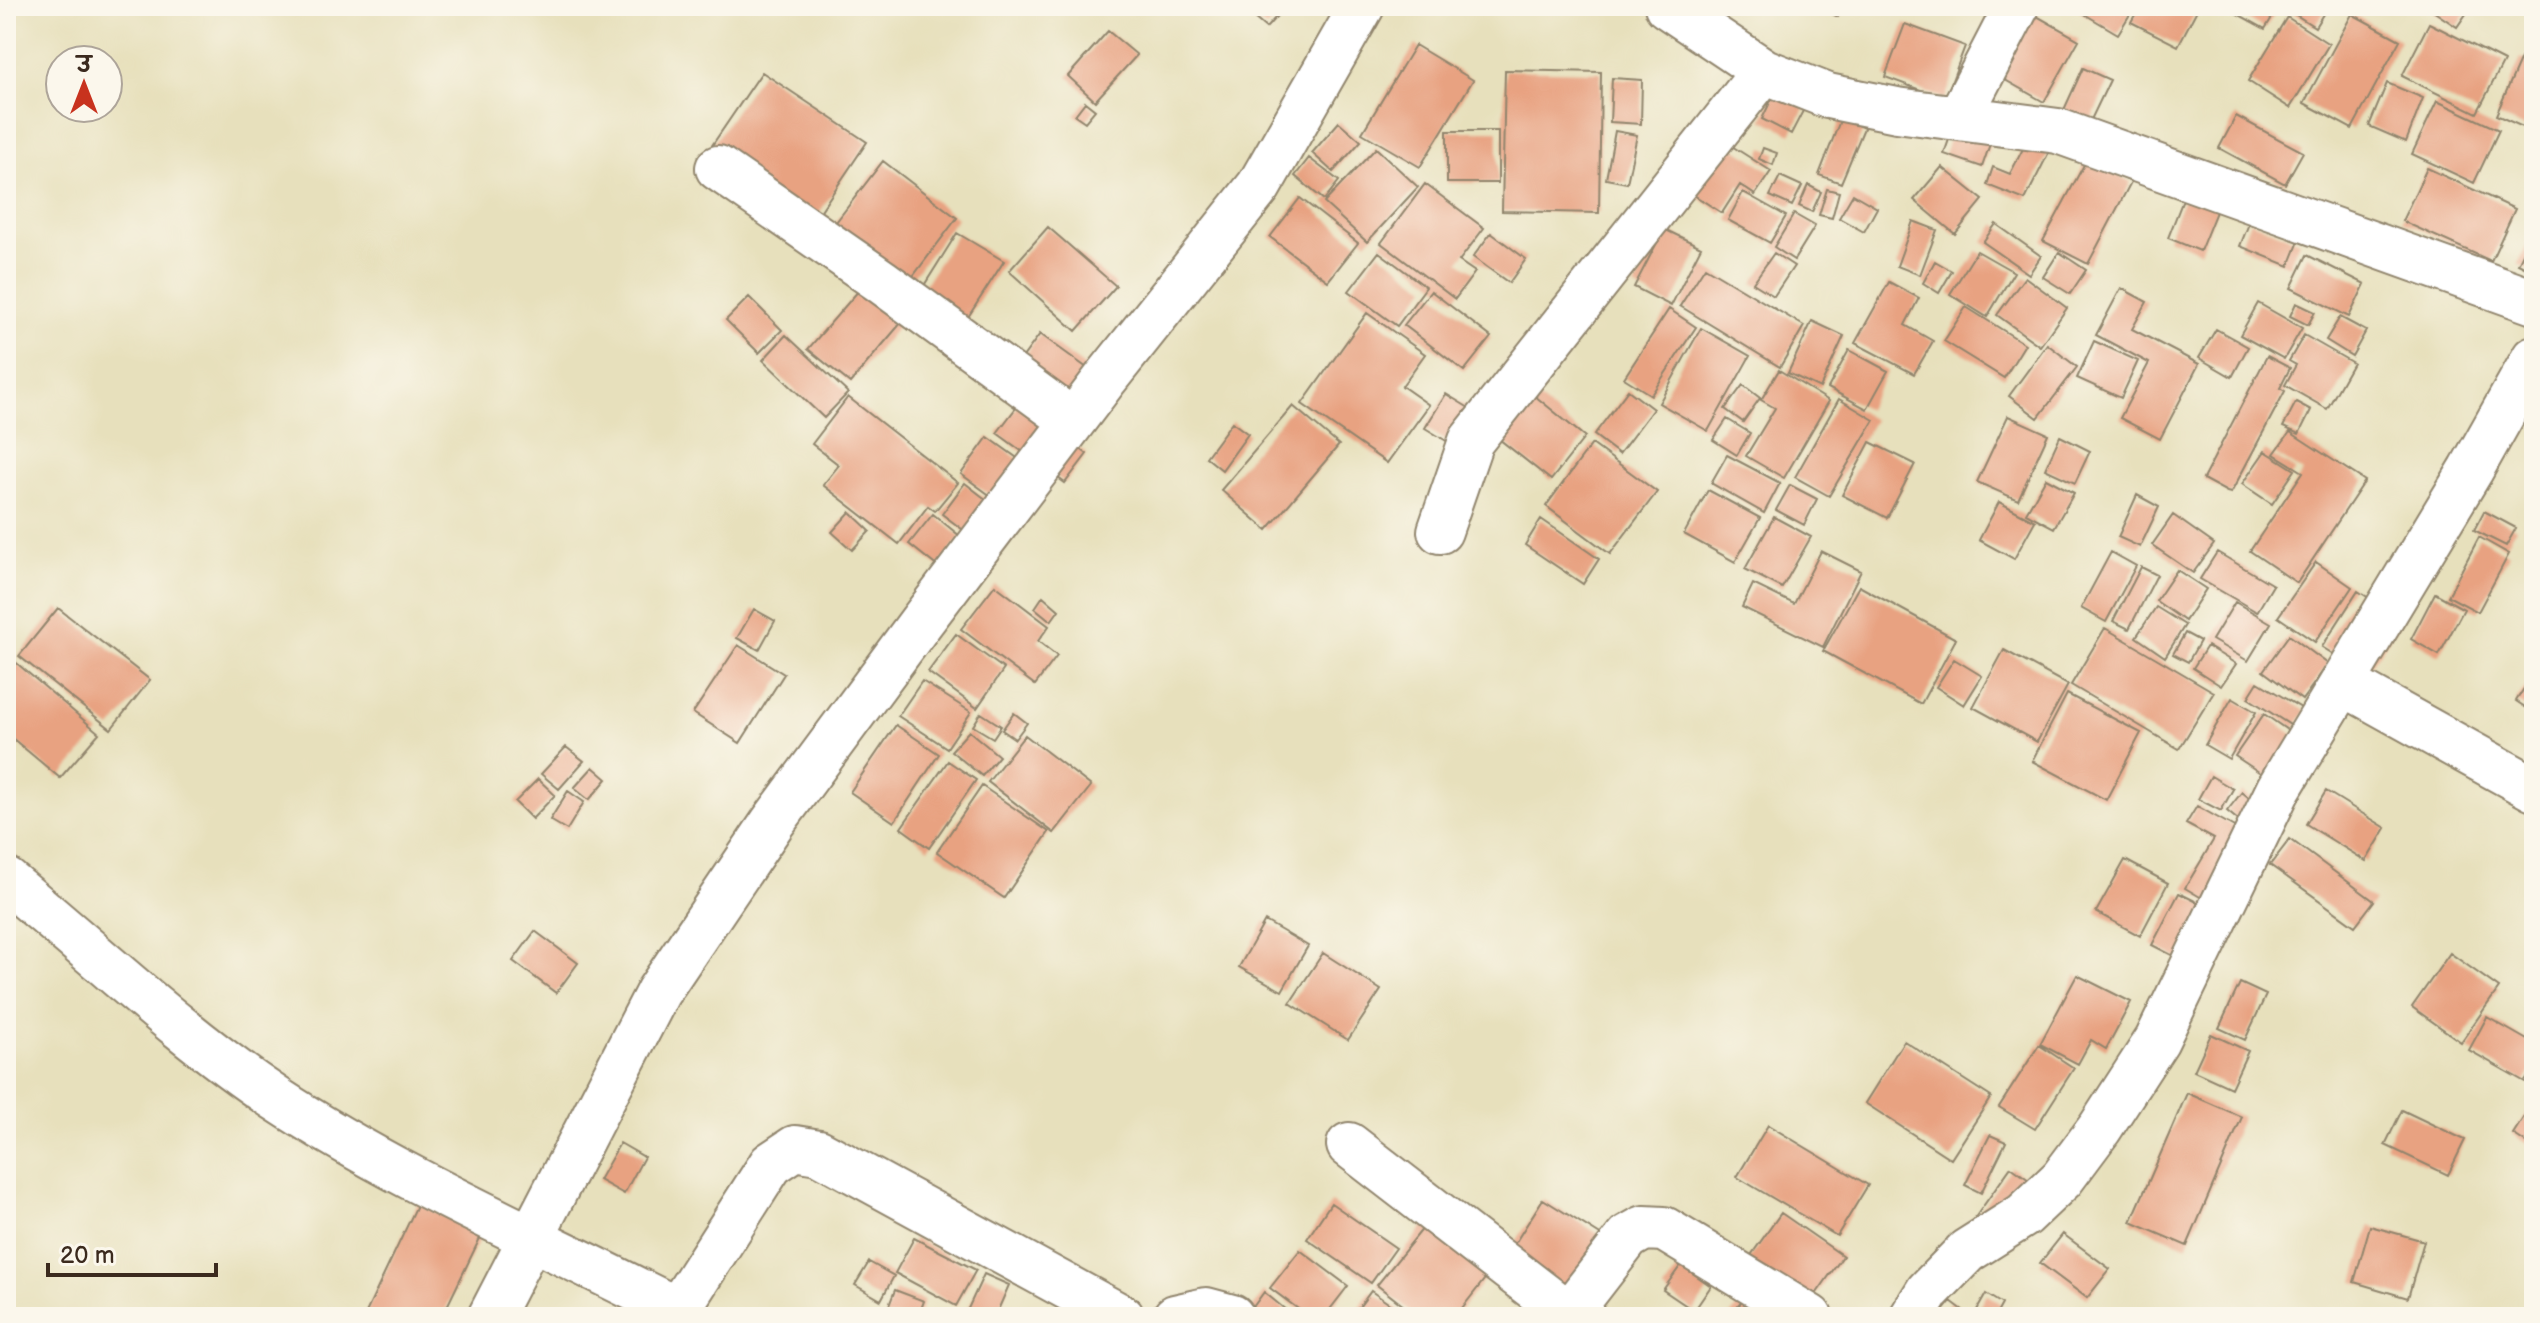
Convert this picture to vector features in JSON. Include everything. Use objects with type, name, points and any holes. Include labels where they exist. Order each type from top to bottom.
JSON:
[{"type":"street","points":[[490,1317],[658,992],[773,822],[1073,421],[1259,186],[1362,6]]},
{"type":"street","points":[[1667,6],[1764,71],[1828,96],[2058,131],[2534,302]]},
{"type":"street","points":[[1959,118],[2017,6]]},
{"type":"street","points":[[1440,531],[1471,441],[1764,71]]},
{"type":"street","points":[[718,168],[894,290],[1073,421]]},
{"type":"street","points":[[1912,1317],[1928,1291],[1967,1251],[2024,1215],[2062,1179],[2100,1128],[2157,1040],[2279,788],[2534,358]]},
{"type":"street","points":[[2343,683],[2534,789]]},
{"type":"street","points":[[6,880],[181,1029],[274,1097],[364,1152],[532,1236],[675,1314],[771,1164],[795,1148],[819,1152],[1122,1317]]},
{"type":"street","points":[[1349,1145],[1567,1315],[1628,1237],[1644,1228],[1664,1229],[1810,1317]]},
{"type":"street","points":[[1175,1317],[1206,1310],[1232,1317]]},
{"type":"building","points":[[1240,6],[1286,6],[1266,28]]},
{"type":"building","points":[[1816,6],[1844,6],[1838,17]]},
{"type":"building","points":[[2019,6],[2079,40],[2044,102],[1975,63]]},
{"type":"building","points":[[2071,6],[2135,6],[2118,34]]},
{"type":"building","points":[[2140,6],[2199,6],[2178,46],[2131,22]]},
{"type":"building","points":[[2223,6],[2279,6],[2265,29]]},
{"type":"building","points":[[2282,6],[2328,6],[2315,27]]},
{"type":"building","points":[[2436,6],[2461,6],[2468,11],[2457,27],[2433,11]]},
{"type":"building","points":[[2352,14],[2400,40],[2352,129],[2304,103]]},
{"type":"building","points":[[2287,17],[2329,44],[2290,108],[2248,81]]},
{"type":"building","points":[[2429,23],[2504,61],[2477,113],[2402,76]]},
{"type":"building","points":[[1905,24],[1965,46],[1945,99],[1885,77]]},
{"type":"building","points":[[1108,31],[1137,55],[1095,101],[1068,76]]},
{"type":"building","points":[[1415,45],[1473,80],[1420,167],[1362,133]]},
{"type":"building","points":[[2521,58],[2534,64],[2534,132],[2496,115]]},
{"type":"building","points":[[2083,68],[2110,80],[2089,124],[2063,112]]},
{"type":"building","points":[[1505,70],[1601,72],[1599,213],[1502,211]]},
{"type":"building","points":[[762,72],[867,142],[805,234],[700,163]]},
{"type":"building","points":[[1612,78],[1642,80],[1641,124],[1610,122]]},
{"type":"building","points":[[2387,83],[2423,98],[2406,142],[2369,126]]},
{"type":"building","points":[[1775,92],[1805,107],[1791,134],[1762,119]]},
{"type":"building","points":[[2437,101],[2499,130],[2474,183],[2412,154]]},
{"type":"building","points":[[1085,102],[1095,110],[1085,122],[1075,115]]},
{"type":"building","points":[[2236,116],[2303,152],[2285,184],[2219,148]]},
{"type":"building","points":[[1841,118],[1864,128],[1841,183],[1819,175]]},
{"type":"building","points":[[1339,122],[1361,141],[1333,172],[1312,153]]},
{"type":"building","points":[[1954,125],[1992,138],[1982,167],[1944,154]]},
{"type":"building","points":[[1447,131],[1498,131],[1498,183],[1447,183]]},
{"type":"building","points":[[1615,131],[1637,135],[1627,183],[1606,179]]},
{"type":"building","points":[[1716,136],[1771,171],[1755,195],[1740,185],[1722,213],[1683,188]]},
{"type":"building","points":[[2028,139],[2050,150],[2025,200],[1987,185],[1993,167],[2010,174]]},
{"type":"building","points":[[1376,148],[1418,187],[1367,242],[1324,203]]},
{"type":"building","points":[[1763,148],[1777,153],[1773,165],[1759,159]]},
{"type":"building","points":[[1309,158],[1339,181],[1324,200],[1295,176]]},
{"type":"building","points":[[2087,159],[2131,182],[2088,264],[2043,241]]},
{"type":"building","points":[[883,161],[957,218],[895,300],[820,243]]},
{"type":"building","points":[[1942,167],[1983,200],[1955,234],[1914,200]]},
{"type":"building","points":[[2427,168],[2515,209],[2491,261],[2402,221]]},
{"type":"building","points":[[1780,176],[1802,186],[1792,206],[1770,196]]},
{"type":"building","points":[[1425,184],[1484,228],[1459,261],[1475,272],[1455,299],[1381,243]]},
{"type":"building","points":[[1808,185],[1821,192],[1812,212],[1799,206]]},
{"type":"building","points":[[1827,189],[1839,192],[1832,218],[1819,215]]},
{"type":"building","points":[[1743,192],[1786,216],[1770,243],[1728,220]]},
{"type":"building","points":[[2186,192],[2219,204],[2200,251],[2168,238]]},
{"type":"building","points":[[1853,194],[1877,208],[1864,232],[1839,218]]},
{"type":"building","points":[[1300,198],[1358,243],[1328,281],[1270,237]]},
{"type":"building","points":[[1794,214],[1815,226],[1794,260],[1774,247]]},
{"type":"building","points":[[1913,221],[1937,230],[1920,275],[1897,266]]},
{"type":"building","points":[[2250,221],[2299,241],[2289,266],[2240,246]]},
{"type":"building","points":[[1996,224],[2041,256],[2029,274],[1983,242]]},
{"type":"building","points":[[1048,227],[1116,286],[1076,331],[1009,271]]},
{"type":"building","points":[[1664,229],[1701,247],[1671,306],[1634,287]]},
{"type":"building","points":[[2534,231],[2534,272],[2518,264]]},
{"type":"building","points":[[957,233],[1004,261],[954,339],[908,311]]},
{"type":"building","points":[[1491,233],[1526,259],[1509,283],[1473,257]]},
{"type":"building","points":[[1977,251],[2014,272],[1987,317],[1950,294]]},
{"type":"building","points":[[1379,252],[1426,287],[1397,326],[1349,291]]},
{"type":"building","points":[[2059,252],[2086,270],[2070,294],[2043,277]]},
{"type":"building","points":[[1774,253],[1794,266],[1774,296],[1753,283]]},
{"type":"building","points":[[2307,255],[2365,284],[2349,317],[2291,288]]},
{"type":"building","points":[[1935,261],[1952,271],[1939,293],[1923,283]]},
{"type":"building","points":[[1705,267],[1804,326],[1780,367],[1680,306]]},
{"type":"building","points":[[2025,277],[2067,308],[2040,346],[1997,315]]},
{"type":"building","points":[[1889,282],[1919,298],[1905,325],[1933,341],[1914,374],[1855,343]]},
{"type":"building","points":[[2121,288],[2147,302],[2132,329],[2199,364],[2160,439],[2120,418],[2149,363],[2096,335]]},
{"type":"building","points":[[860,289],[901,323],[850,383],[808,349]]},
{"type":"building","points":[[1431,291],[1491,337],[1464,371],[1404,325]]},
{"type":"building","points":[[749,297],[782,330],[759,353],[726,320]]},
{"type":"building","points":[[2258,303],[2302,328],[2284,359],[2240,335]]},
{"type":"building","points":[[2296,303],[2315,312],[2308,325],[2290,316]]},
{"type":"building","points":[[1966,307],[2025,344],[2004,378],[1944,341]]},
{"type":"building","points":[[1669,309],[1696,327],[1651,395],[1624,378]]},
{"type":"building","points":[[1367,313],[1425,354],[1402,386],[1429,405],[1387,463],[1302,404]]},
{"type":"building","points":[[2340,317],[2366,331],[2352,356],[2326,340]]},
{"type":"building","points":[[1812,321],[1844,336],[1820,388],[1788,373]]},
{"type":"building","points":[[1701,328],[1750,356],[1708,431],[1659,403]]},
{"type":"building","points":[[2216,329],[2248,347],[2232,377],[2199,358]]},
{"type":"building","points":[[1040,334],[1116,389],[1086,431],[1009,376]]},
{"type":"building","points":[[786,335],[848,393],[824,418],[763,360]]},
{"type":"building","points":[[2304,335],[2353,363],[2327,409],[2285,385],[2296,365],[2289,361]]},
{"type":"building","points":[[2094,341],[2138,361],[2121,398],[2077,378]]},
{"type":"building","points":[[2047,344],[2077,367],[2038,418],[2009,396]]},
{"type":"building","points":[[1849,350],[1888,371],[1867,409],[1828,388]]},
{"type":"building","points":[[2267,356],[2290,368],[2280,388],[2285,391],[2231,493],[2227,492],[2203,479]]},
{"type":"building","points":[[1779,370],[1829,401],[1784,478],[1746,456],[1775,408],[1761,400]]},
{"type":"building","points":[[1743,385],[1760,398],[1743,422],[1725,409]]},
{"type":"building","points":[[1628,390],[1653,409],[1619,454],[1594,435]]},
{"type":"building","points":[[1446,394],[1479,414],[1458,448],[1425,428]]},
{"type":"building","points":[[1535,396],[1585,437],[1551,480],[1499,439]]},
{"type":"building","points":[[848,397],[958,483],[935,511],[928,506],[899,544],[823,485],[839,465],[812,444]]},
{"type":"building","points":[[1839,399],[1874,420],[1829,496],[1795,477]]},
{"type":"building","points":[[2296,402],[2311,410],[2299,434],[2283,427]]},
{"type":"building","points":[[1019,404],[1087,454],[1065,483],[997,433]]},
{"type":"building","points":[[1293,406],[1339,445],[1267,530],[1221,490]]},
{"type":"building","points":[[2008,416],[2048,434],[2018,500],[1977,482]]},
{"type":"building","points":[[1727,419],[1750,433],[1737,455],[1713,440]]},
{"type":"building","points":[[1232,422],[1248,434],[1222,470],[1206,457]]},
{"type":"building","points":[[2290,432],[2365,481],[2297,583],[2250,551],[2303,472],[2274,454]]},
{"type":"building","points":[[2060,436],[2090,451],[2075,483],[2045,469]]},
{"type":"building","points":[[988,437],[1052,483],[1025,521],[961,474]]},
{"type":"building","points":[[1870,442],[1915,464],[1887,518],[1842,495]]},
{"type":"building","points":[[1592,444],[1657,492],[1610,554],[1546,506]]},
{"type":"building","points":[[2265,451],[2295,470],[2272,504],[2242,484]]},
{"type":"building","points":[[1727,455],[1780,483],[1764,513],[1711,483]]},
{"type":"building","points":[[2046,478],[2074,493],[2054,528],[2026,513]]},
{"type":"building","points":[[965,483],[988,501],[966,532],[942,514]]},
{"type":"building","points":[[1790,485],[1817,499],[1804,525],[1776,510]]},
{"type":"building","points":[[1708,490],[1760,518],[1735,562],[1684,534]]},
{"type":"building","points":[[2137,495],[2159,507],[2140,547],[2118,537]]},
{"type":"building","points":[[1999,502],[2035,521],[2014,559],[1979,540]]},
{"type":"building","points":[[2484,511],[2516,528],[2506,546],[2474,530]]},
{"type":"building","points":[[850,512],[870,531],[852,550],[832,532]]},
{"type":"building","points":[[933,514],[961,537],[938,567],[909,544]]},
{"type":"building","points":[[2173,515],[2214,544],[2193,573],[2152,545]]},
{"type":"building","points":[[1774,517],[1811,537],[1782,588],[1745,569]]},
{"type":"building","points":[[1541,519],[1599,559],[1583,584],[1525,545]]},
{"type":"building","points":[[2479,537],[2509,554],[2478,612],[2448,596]]},
{"type":"building","points":[[1821,551],[1861,571],[1823,647],[1742,607],[1753,584],[1794,604]]},
{"type":"building","points":[[2111,552],[2136,566],[2106,622],[2081,608]]},
{"type":"building","points":[[2217,552],[2273,585],[2257,612],[2200,579]]},
{"type":"building","points":[[2316,562],[2352,587],[2315,642],[2278,617]]},
{"type":"building","points":[[2141,567],[2157,575],[2129,629],[2113,621]]},
{"type":"building","points":[[2177,570],[2206,589],[2185,621],[2156,601]]},
{"type":"building","points":[[995,585],[1049,626],[1038,641],[1057,656],[1035,685],[961,629]]},
{"type":"building","points":[[1859,586],[1956,639],[1921,704],[1823,651]]},
{"type":"building","points":[[2358,591],[2402,619],[2365,674],[2322,647]]},
{"type":"building","points":[[2435,593],[2464,609],[2439,655],[2411,639]]},
{"type":"building","points":[[1043,596],[1059,610],[1051,621],[1035,608]]},
{"type":"building","points":[[2235,602],[2271,623],[2248,661],[2212,640]]},
{"type":"building","points":[[2156,607],[2185,625],[2165,657],[2136,637]]},
{"type":"building","points":[[58,608],[150,680],[111,729],[19,656]]},
{"type":"building","points":[[754,609],[775,621],[759,650],[737,638]]},
{"type":"building","points":[[2105,628],[2214,692],[2179,749],[2071,685]]},
{"type":"building","points":[[2185,633],[2200,641],[2188,662],[2173,654]]},
{"type":"building","points":[[956,634],[1004,669],[977,708],[928,672]]},
{"type":"building","points":[[2289,635],[2328,664],[2302,700],[2263,671]]},
{"type":"building","points":[[738,645],[784,674],[740,743],[693,713]]},
{"type":"building","points":[[2207,646],[2236,664],[2221,686],[2193,668]]},
{"type":"building","points":[[2004,650],[2068,685],[2037,742],[1973,707]]},
{"type":"building","points":[[1954,659],[1982,676],[1964,705],[1936,687]]},
{"type":"building","points":[[13,660],[99,733],[60,778],[6,733],[6,669]]},
{"type":"building","points":[[2534,673],[2534,713],[2516,701]]},
{"type":"building","points":[[922,681],[971,712],[947,748],[898,716]]},
{"type":"building","points":[[2258,682],[2306,711],[2295,728],[2248,698]]},
{"type":"building","points":[[2067,694],[2141,733],[2106,800],[2032,761]]},
{"type":"building","points":[[2232,698],[2256,712],[2229,759],[2205,745]]},
{"type":"building","points":[[981,713],[1001,726],[993,738],[973,726]]},
{"type":"building","points":[[1014,713],[1027,723],[1015,739],[1002,730]]},
{"type":"building","points":[[2264,714],[2312,747],[2283,788],[2235,756]]},
{"type":"building","points":[[896,725],[939,754],[894,822],[850,792]]},
{"type":"building","points":[[969,731],[999,756],[982,776],[951,751]]},
{"type":"building","points":[[1025,735],[1091,786],[1054,833],[988,782]]},
{"type":"building","points":[[566,747],[584,761],[559,789],[541,774]]},
{"type":"building","points":[[948,761],[976,780],[929,848],[901,828]]},
{"type":"building","points":[[593,767],[607,779],[589,800],[574,788]]},
{"type":"building","points":[[2211,776],[2233,789],[2221,811],[2198,799]]},
{"type":"building","points":[[538,779],[555,795],[532,819],[515,802]]},
{"type":"building","points":[[982,786],[1049,832],[1004,898],[937,852]]},
{"type":"building","points":[[568,791],[584,802],[567,830],[550,820]]},
{"type":"building","points":[[2326,791],[2386,828],[2366,861],[2306,824]]},
{"type":"building","points":[[2242,792],[2276,821],[2261,839],[2227,811]]},
{"type":"building","points":[[2197,806],[2252,837],[2212,904],[2185,888],[2214,839],[2186,824]]},
{"type":"building","points":[[2290,839],[2374,901],[2355,926],[2270,865]]},
{"type":"building","points":[[2125,860],[2168,883],[2140,936],[2096,912]]},
{"type":"building","points":[[2179,893],[2221,914],[2195,967],[2152,945]]},
{"type":"building","points":[[1265,921],[1308,946],[1282,991],[1239,967]]},
{"type":"building","points":[[535,931],[578,963],[556,993],[513,961]]},
{"type":"building","points":[[1323,953],[1381,990],[1348,1040],[1290,1003]]},
{"type":"building","points":[[2450,953],[2499,988],[2461,1042],[2412,1007]]},
{"type":"building","points":[[2077,975],[2131,1002],[2106,1049],[2091,1040],[2078,1064],[2040,1044]]},
{"type":"building","points":[[2240,983],[2266,995],[2245,1040],[2219,1028]]},
{"type":"building","points":[[2487,1017],[2534,1044],[2534,1067],[2525,1082],[2469,1050]]},
{"type":"building","points":[[2211,1034],[2248,1051],[2231,1088],[2194,1071]]},
{"type":"building","points":[[1904,1041],[1991,1097],[1951,1159],[1865,1103]]},
{"type":"building","points":[[2039,1045],[2074,1068],[2035,1129],[1999,1107]]},
{"type":"building","points":[[2187,1093],[2242,1117],[2187,1246],[2131,1222]]},
{"type":"building","points":[[2534,1101],[2534,1148],[2513,1134]]},
{"type":"building","points":[[2402,1110],[2465,1140],[2448,1175],[2385,1145]]},
{"type":"building","points":[[1768,1125],[1868,1185],[1837,1236],[1737,1177]]},
{"type":"building","points":[[1990,1135],[2006,1142],[1981,1193],[1965,1185]]},
{"type":"building","points":[[620,1143],[644,1157],[624,1194],[599,1180]]},
{"type":"building","points":[[2011,1167],[2033,1183],[1962,1236]]},
{"type":"building","points":[[1543,1199],[1605,1238],[1564,1301],[1503,1262]]},
{"type":"building","points":[[418,1203],[482,1234],[442,1317],[364,1317]]},
{"type":"building","points":[[1331,1203],[1396,1248],[1371,1283],[1307,1239]]},
{"type":"building","points":[[1781,1213],[1843,1256],[1800,1317],[1737,1275]]},
{"type":"building","points":[[1428,1222],[1491,1271],[1455,1317],[1418,1317],[1377,1285]]},
{"type":"building","points":[[2370,1226],[2424,1241],[2408,1298],[2354,1282]]},
{"type":"building","points":[[2063,1234],[2110,1269],[2087,1298],[2040,1263]]},
{"type":"building","points":[[914,1238],[976,1270],[956,1306],[895,1273]]},
{"type":"building","points":[[1300,1250],[1348,1286],[1324,1317],[1309,1317],[1270,1288]]},
{"type":"building","points":[[869,1262],[894,1276],[881,1300],[855,1285]]},
{"type":"building","points":[[1681,1265],[1711,1286],[1694,1311],[1663,1290]]},
{"type":"building","points":[[984,1274],[1009,1285],[995,1317],[975,1317],[966,1313]]},
{"type":"building","points":[[895,1290],[924,1301],[918,1317],[885,1316]]},
{"type":"building","points":[[1371,1291],[1408,1317],[1352,1317]]},
{"type":"building","points":[[1264,1292],[1292,1315],[1252,1317],[1248,1314]]},
{"type":"building","points":[[1748,1294],[1775,1317],[1729,1317]]},
{"type":"building","points":[[1986,1294],[2002,1304],[1995,1317],[1977,1310]]},
{"type":"building","points":[[1951,1301],[1972,1317],[1938,1317]]}]
